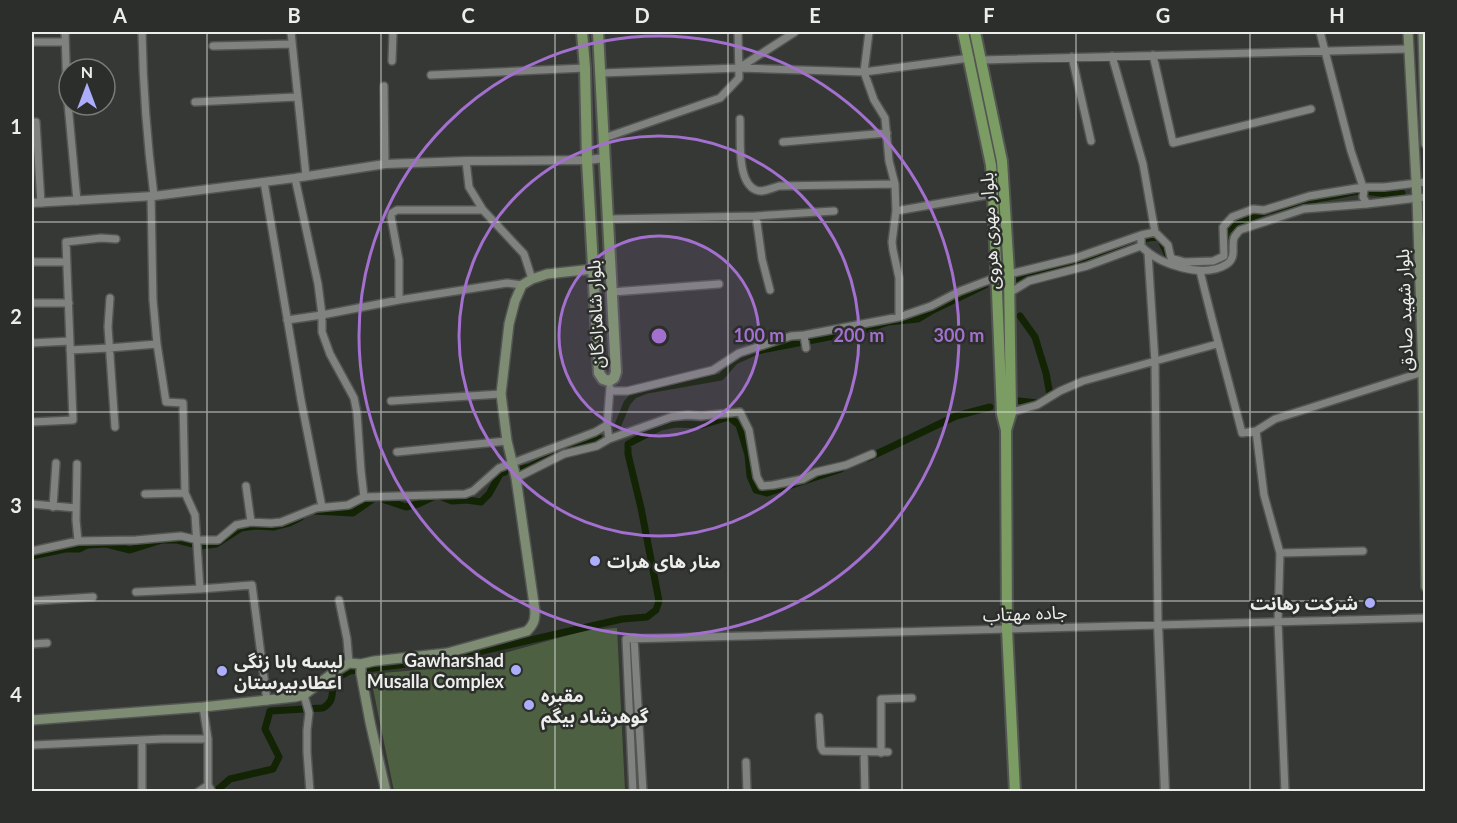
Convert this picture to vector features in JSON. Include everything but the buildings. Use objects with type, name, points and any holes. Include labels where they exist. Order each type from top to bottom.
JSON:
[{"type":"highway","name":"بلوار مهری هروی","points":[[963,32],[991,165],[1003,275],[1009,293],[1006,430],[1007,629],[1015,792]]},
{"type":"highway","name":"بلوار مهری هروی","points":[[975,32],[1002,161],[1007,413]]},
{"type":"main road","name":"بلوار شاهزادگان","points":[[582,32],[592,269],[599,373],[610,386],[616,372],[598,32]]},
{"type":"main road","name":"بلوار شهید صادق","points":[[1408,32],[1421,183],[1425,587]]},
{"type":"main road","points":[[1423,32],[1425,144]]},
{"type":"main road","points":[[361,669],[374,661],[447,653],[527,631],[533,625],[535,610],[501,394],[509,324],[522,285],[547,274],[592,269]]},
{"type":"main road","points":[[32,720],[305,700],[334,672],[349,663],[361,669]]},
{"type":"main road","points":[[361,669],[386,792]]},
{"type":"street","points":[[65,32],[67,93],[77,201]]},
{"type":"street","points":[[142,32],[142,68],[152,196],[153,291],[157,344],[166,402],[183,403],[185,493],[195,515],[200,589]]},
{"type":"street","points":[[291,32],[306,176]]},
{"type":"street","points":[[392,61],[393,32]]},
{"type":"street","points":[[604,138],[720,98],[739,78],[738,32]]},
{"type":"street","points":[[739,68],[795,32]]},
{"type":"street","points":[[869,32],[864,72],[873,100],[885,118],[889,161],[895,184],[896,211],[892,242],[899,278],[899,317]]},
{"type":"street","points":[[1320,32],[1364,195]]},
{"type":"street","points":[[32,42],[65,42]]},
{"type":"street","points":[[213,46],[292,44]]},
{"type":"street","points":[[982,60],[1408,49]]},
{"type":"street","points":[[1154,55],[1173,143],[1311,109]]},
{"type":"street","points":[[1112,56],[1143,164],[1155,232],[1168,245],[1171,258],[1185,262],[1213,261],[1224,256],[1223,227],[1232,217],[1253,209],[1264,210],[1309,196],[1364,195],[1421,198]]},
{"type":"street","points":[[1072,57],[1091,141]]},
{"type":"street","points":[[601,73],[739,68],[864,72],[970,58]]},
{"type":"street","points":[[431,75],[585,68]]},
{"type":"street","points":[[384,86],[385,165]]},
{"type":"street","points":[[195,102],[297,97]]},
{"type":"street","points":[[740,119],[744,177],[756,190],[762,191],[779,186],[895,184]]},
{"type":"street","points":[[36,122],[41,203]]},
{"type":"street","points":[[783,142],[887,133]]},
{"type":"street","points":[[32,203],[152,196],[385,165],[605,158]]},
{"type":"street","points":[[466,161],[469,187],[483,210],[524,254],[532,279]]},
{"type":"street","points":[[295,178],[318,284],[322,332],[330,354],[354,398],[364,497]]},
{"type":"street","points":[[264,182],[301,400],[322,507]]},
{"type":"street","points":[[1141,235],[1142,246],[1148,252],[1175,267],[1200,271],[1228,263],[1233,256],[1234,238],[1240,230],[1304,210],[1364,195],[1384,187],[1421,183]]},
{"type":"street","points":[[896,211],[993,194]]},
{"type":"street","points":[[399,300],[399,260],[392,213],[397,210],[483,210]]},
{"type":"street","points":[[608,219],[756,216],[834,211]]},
{"type":"street","points":[[756,216],[762,259],[770,290]]},
{"type":"street","points":[[609,439],[607,425],[610,386],[627,391],[713,370],[739,352],[791,336],[899,317],[1003,275],[1075,258],[1155,232]]},
{"type":"street","points":[[32,422],[73,420],[66,242],[101,238],[116,239]]},
{"type":"street","points":[[1009,293],[1029,281],[1088,266],[1142,246]]},
{"type":"street","points":[[1148,252],[1155,362],[1158,624],[1165,792]]},
{"type":"street","points":[[32,262],[66,262]]},
{"type":"street","points":[[1200,271],[1217,344],[1242,433],[1256,431],[1275,419],[1423,372]]},
{"type":"street","points":[[287,320],[507,283],[522,285]]},
{"type":"street","points":[[612,292],[719,284]]},
{"type":"street","points":[[110,298],[108,327],[115,427]]},
{"type":"street","points":[[32,303],[69,303]]},
{"type":"street","points":[[804,335],[806,348]]},
{"type":"street","points":[[32,343],[70,341]]},
{"type":"street","points":[[70,350],[157,344]]},
{"type":"street","points":[[1007,413],[1037,405],[1083,381],[1217,344]]},
{"type":"street","points":[[391,401],[501,394]]},
{"type":"street","points":[[516,478],[564,454],[597,446],[609,439],[671,417],[688,414],[701,416],[740,412],[749,430],[757,477],[762,486],[803,479],[816,472],[846,465],[872,454]]},
{"type":"street","points":[[32,551],[78,542],[181,536],[198,540],[218,540],[236,525],[251,522],[271,524],[281,522],[322,507],[348,505],[364,497],[465,494],[473,491],[499,468],[595,432],[607,425]]},
{"type":"street","points":[[1256,431],[1264,495],[1280,553],[1278,621],[1285,792]]},
{"type":"street","points":[[397,452],[507,441]]},
{"type":"street","points":[[53,507],[56,463]]},
{"type":"street","points":[[77,464],[78,542]]},
{"type":"street","points":[[246,486],[251,522]]},
{"type":"street","points":[[146,494],[185,493]]},
{"type":"street","points":[[32,504],[76,508]]},
{"type":"street","points":[[1280,553],[1364,551]]},
{"type":"street","points":[[136,592],[252,585],[267,701]]},
{"type":"street","points":[[32,601],[93,597]]},
{"type":"street","points":[[339,600],[349,663]]},
{"type":"street","name":"جاده مهتاب","points":[[630,639],[1425,618]]},
{"type":"street","points":[[630,639],[633,792]]},
{"type":"street","points":[[630,639],[643,792]]},
{"type":"street","points":[[32,644],[47,643]]},
{"type":"street","points":[[819,717],[823,751],[885,752],[881,699],[912,698]]},
{"type":"street","points":[[305,700],[309,713],[307,752],[310,792]]},
{"type":"street","points":[[198,792],[210,788],[203,707]]},
{"type":"street","points":[[34,745],[207,739]]},
{"type":"street","points":[[142,740],[142,792]]},
{"type":"street","points":[[864,752],[865,792]]},
{"type":"street","points":[[746,762],[747,792]]},
{"type":"green space","points":[[617,628],[625,791],[394,791],[370,674],[454,667],[587,630]]},
{"type":"waterway","points":[[1180,264],[1214,265],[1226,259],[1226,232],[1249,218],[1264,213],[1356,191],[1402,193]]},
{"type":"waterway","points":[[1026,273],[1051,270],[1093,259],[1133,241],[1159,236],[1170,260]]},
{"type":"waterway","points":[[1016,281],[1029,272]]},
{"type":"waterway","points":[[618,425],[627,403],[634,395],[647,390],[721,377],[735,361],[757,351],[865,330],[888,322],[918,319],[985,285]]},
{"type":"waterway","points":[[1019,401],[1038,403],[1050,395],[1035,337],[1020,316]]},
{"type":"waterway","points":[[868,458],[956,416],[990,407]]},
{"type":"waterway","points":[[215,792],[230,779],[273,769],[279,757],[265,729],[270,711],[323,708],[331,699],[336,680],[350,671],[448,659],[622,619],[647,617],[656,610],[659,601],[628,454],[628,444],[661,427],[675,424],[702,425],[729,417],[739,425],[748,455],[750,476],[756,490],[767,493],[841,469]]},
{"type":"waterway","points":[[521,469],[546,459],[555,451],[599,438]]},
{"type":"waterway","points":[[314,511],[353,513],[376,497],[406,507],[437,495],[452,501],[481,502],[489,494],[500,474],[505,472]]},
{"type":"waterway","points":[[32,556],[65,549],[79,549],[87,545],[106,544],[130,550],[162,540],[177,540],[201,546],[216,544],[241,528],[273,527],[301,517]]},
{"type":"place","name":"منار های هرات","points":[[595,561]]},
{"type":"place","name":"شرکت رهانت","points":[[1370,603]]},
{"type":"place","name":"Gawharshad Musalla Complex","points":[[516,670]]},
{"type":"place","name":"لیسه بابا زنگی اعطادبیرستان","points":[[222,671]]},
{"type":"place","name":"مقبره گوهرشاد بیگم","points":[[529,705]]}]
